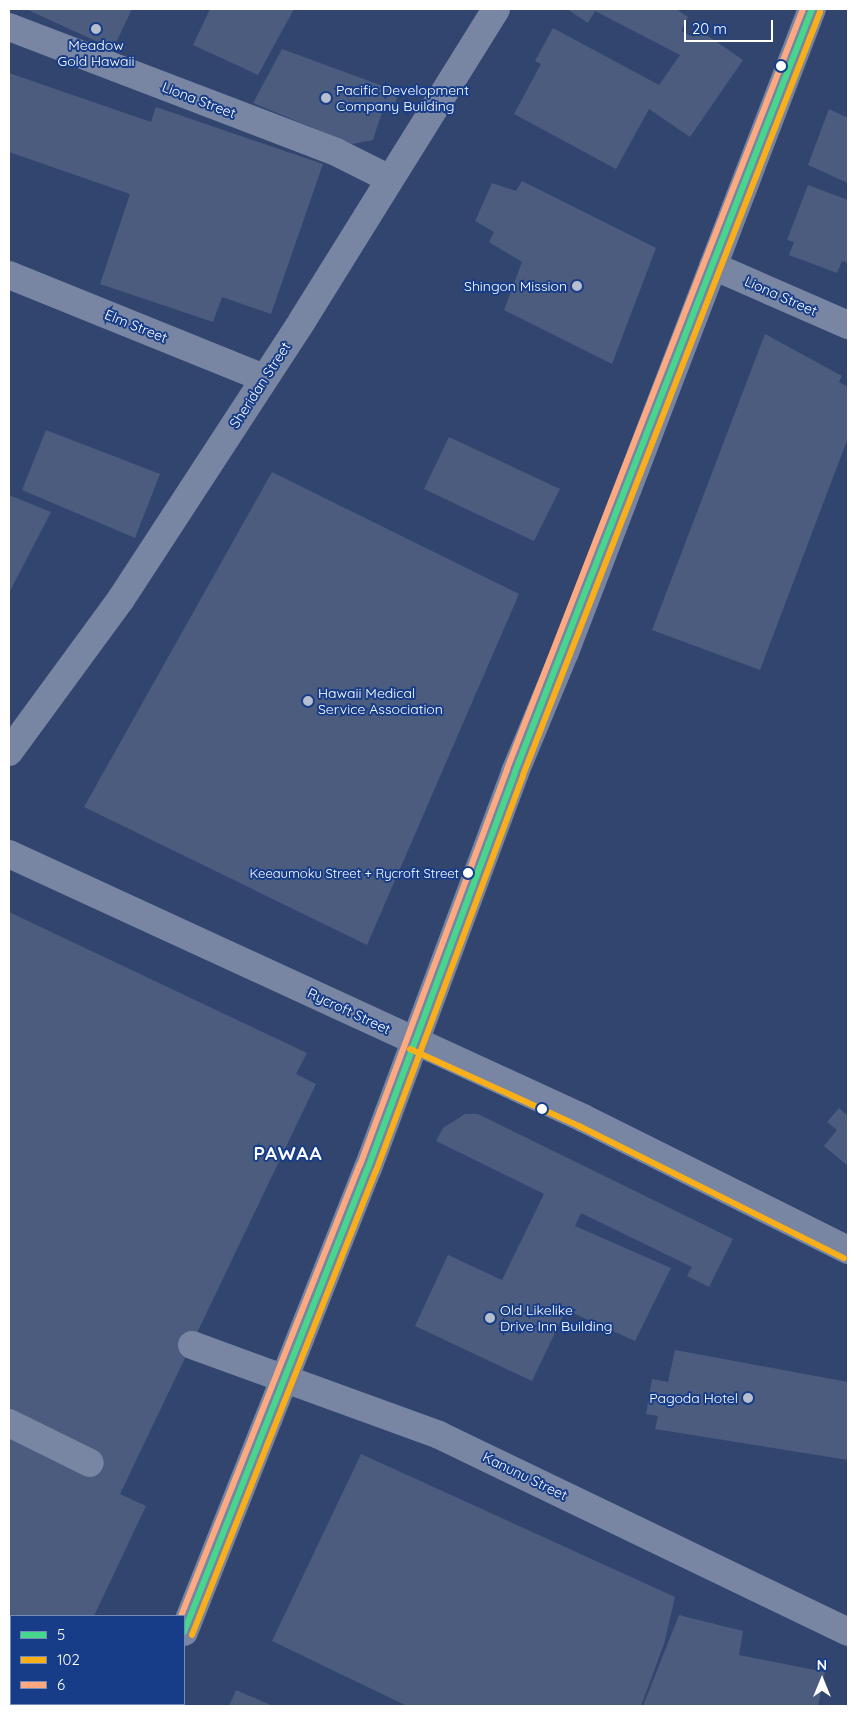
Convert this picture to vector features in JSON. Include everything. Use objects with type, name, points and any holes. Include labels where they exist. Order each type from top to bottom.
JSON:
[{"type":"main road","points":[[185,1629],[281,1379],[368,1168],[414,1041],[812,9]]},
{"type":"street","name":"Sheridan Street","points":[[9,752],[121,599],[264,378],[496,9]]},
{"type":"street","name":"Liona Street","points":[[9,27],[336,152],[388,178]]},
{"type":"street","name":"Liona Street","points":[[713,266],[848,325]]},
{"type":"street","name":"Elm Street","points":[[9,275],[264,378]]},
{"type":"street","name":"Rycroft Street","points":[[9,854],[583,1118],[848,1250]]},
{"type":"street","name":"Kanunu Street","points":[[192,1345],[439,1435],[848,1632]]},
{"type":"street","points":[[9,1424],[90,1463]]},
{"type":"building","name":"Meadow Gold Hawaii","points":[[26,9],[132,9],[113,49]]},
{"type":"building","points":[[210,9],[294,9],[258,75],[193,45]]},
{"type":"building","points":[[567,9],[676,9],[688,17],[681,31],[693,37],[698,29],[743,60],[690,137],[649,109],[616,169],[514,114],[541,64],[535,61],[553,28],[659,85],[680,55],[595,11],[588,23]]},
{"type":"building","name":"Pacific Development Company Building","points":[[282,49],[399,92],[393,109],[384,106],[373,140],[352,144],[253,103]]},
{"type":"building","points":[[9,73],[151,122],[156,107],[323,164],[271,314],[222,297],[213,322],[100,284],[130,194],[9,152]]},
{"type":"building","points":[[829,109],[848,118],[848,183],[808,165]]},
{"type":"building","name":"Shingon Mission","points":[[522,181],[656,248],[612,364],[504,310],[522,262],[489,242],[494,232],[475,221],[492,183],[516,191]]},
{"type":"building","points":[[808,185],[848,200],[848,263],[842,261],[837,273],[789,255],[794,242],[787,240]]},
{"type":"building","points":[[765,334],[842,376],[839,382],[848,387],[848,438],[760,670],[652,630]]},
{"type":"building","points":[[46,430],[160,474],[135,538],[22,490]]},
{"type":"building","points":[[449,437],[560,489],[534,541],[424,489]]},
{"type":"building","name":"Hawaii Medical Service Association","points":[[272,472],[519,594],[367,945],[84,807]]},
{"type":"building","points":[[9,495],[51,512],[9,593]]},
{"type":"building","points":[[9,912],[307,1053],[296,1074],[316,1084],[120,1494],[146,1506],[94,1615],[10,1615],[10,1705],[19,1706],[9,1706]]},
{"type":"building","points":[[839,1108],[848,1116],[848,1166],[824,1146],[837,1130],[827,1122]]},
{"type":"building","points":[[465,1114],[478,1114],[733,1239],[709,1287],[687,1276],[692,1267],[581,1213],[575,1226],[671,1268],[635,1341],[566,1310],[532,1381],[415,1326],[448,1255],[502,1280],[544,1194],[436,1141],[443,1128]]},
{"type":"building","name":"Pagoda Hotel","points":[[675,1350],[848,1382],[848,1460],[655,1429],[658,1416],[646,1414],[652,1379],[668,1382]]},
{"type":"building","points":[[361,1454],[675,1597],[664,1644],[641,1706],[407,1706],[272,1641]]},
{"type":"building","points":[[679,1615],[743,1631],[739,1655],[825,1672],[818,1706],[643,1706]]},
{"type":"building","points":[[236,1690],[273,1706],[229,1706]]},
{"type":"transit line","name":"6","points":[[181,1615],[360,1165],[507,769],[803,9]]},
{"type":"transit line","name":"5","points":[[185,1629],[368,1168],[515,772],[812,9]]},
{"type":"transit line","name":"102","points":[[192,1635],[376,1171],[523,775],[820,12]]},
{"type":"transit line","name":"102","points":[[410,1049],[579,1126],[844,1258]]},
{"type":"place","name":"Meadow Gold Hawaii","points":[[96,29]]},
{"type":"place","name":"Pacific Development Company Building","points":[[326,98]]},
{"type":"place","name":"Shingon Mission","points":[[577,286]]},
{"type":"place","name":"Hawaii Medical Service Association","points":[[308,701]]},
{"type":"place","name":"Keeaumoku Street + Rycroft Street","points":[[468,873]]},
{"type":"place","name":"Old Likelike Drive Inn Building","points":[[490,1318]]},
{"type":"place","name":"Pagoda Hotel","points":[[748,1398]]},
{"type":"district","name":"PAWAA","points":[[288,1154]]}]
